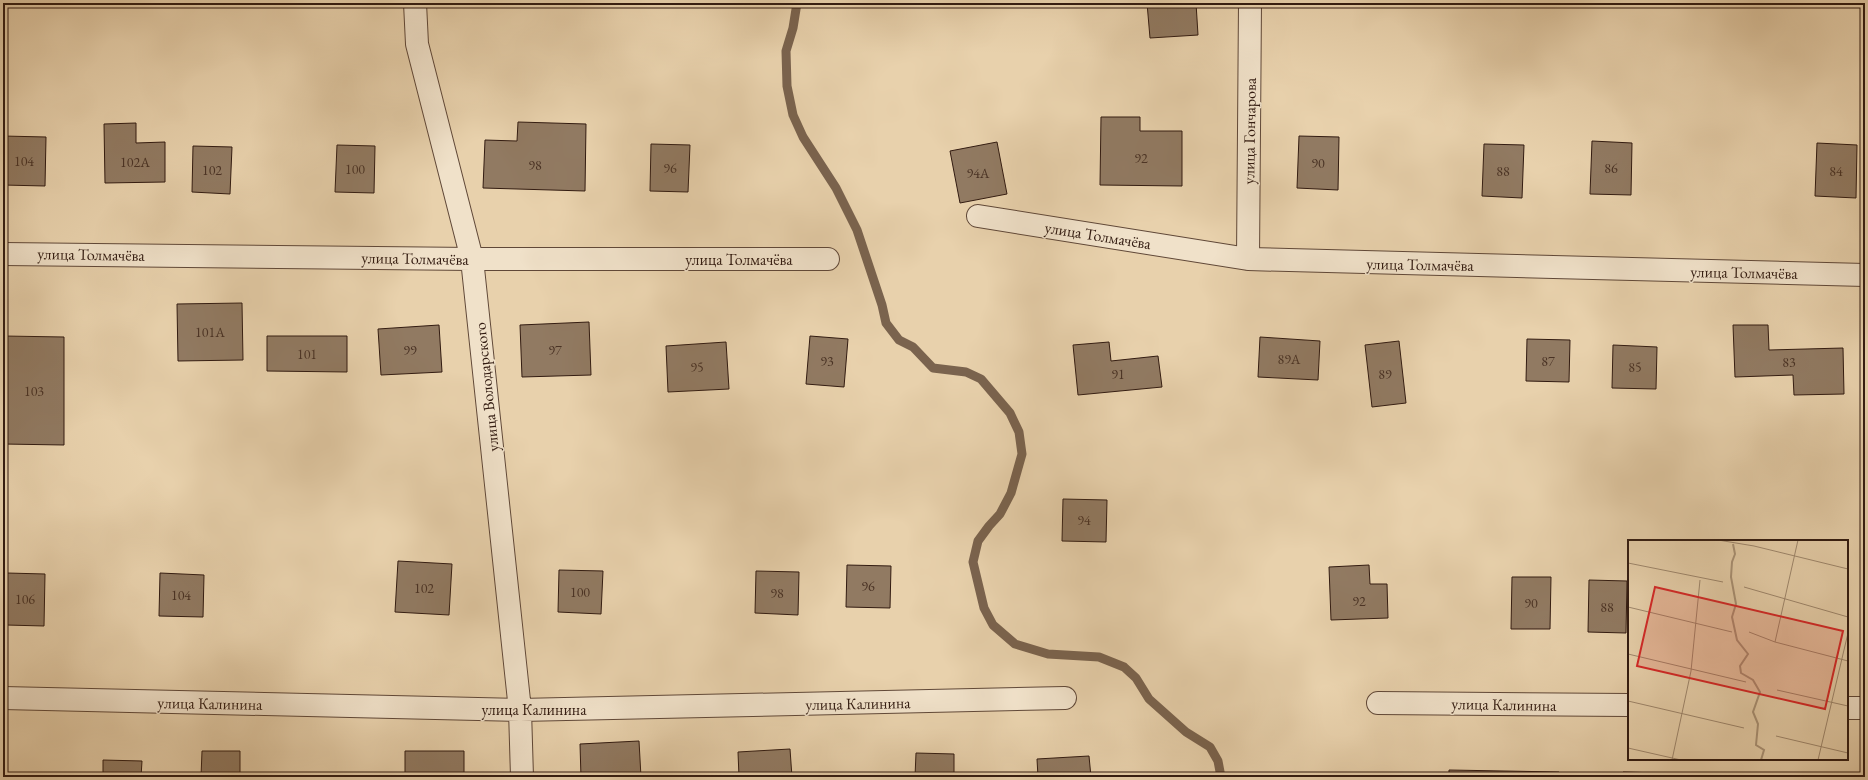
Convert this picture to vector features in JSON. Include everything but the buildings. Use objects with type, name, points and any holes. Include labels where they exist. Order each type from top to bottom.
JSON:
[{"type":"street","name":"улица Володарского","points":[[415,3],[417,44],[472,259],[520,710],[522,777]]},
{"type":"street","name":"улица Гончарова","points":[[1248,259],[1250,3]]},
{"type":"street","name":"улица Толмачёва","points":[[978,216],[1248,259],[1865,275]]},
{"type":"street","name":"улица Толмачёва","points":[[3,254],[472,259],[828,259]]},
{"type":"street","name":"улица Калинина","points":[[3,698],[520,710],[1065,698]]},
{"type":"street","name":"улица Калинина","points":[[1378,703],[1628,705]]},
{"type":"street","points":[[1848,708],[1865,708]]},
{"type":"waterway","points":[[797,3],[793,28],[786,51],[787,86],[793,115],[803,137],[836,188],[857,230],[882,305],[886,323],[899,340],[913,347],[933,368],[966,372],[981,379],[1010,413],[1019,432],[1022,454],[1011,493],[1000,514],[978,541],[973,562],[984,608],[993,625],[1015,644],[1048,654],[1099,657],[1124,667],[1136,678],[1149,699],[1186,732],[1210,747],[1218,761],[1221,777]]}]
